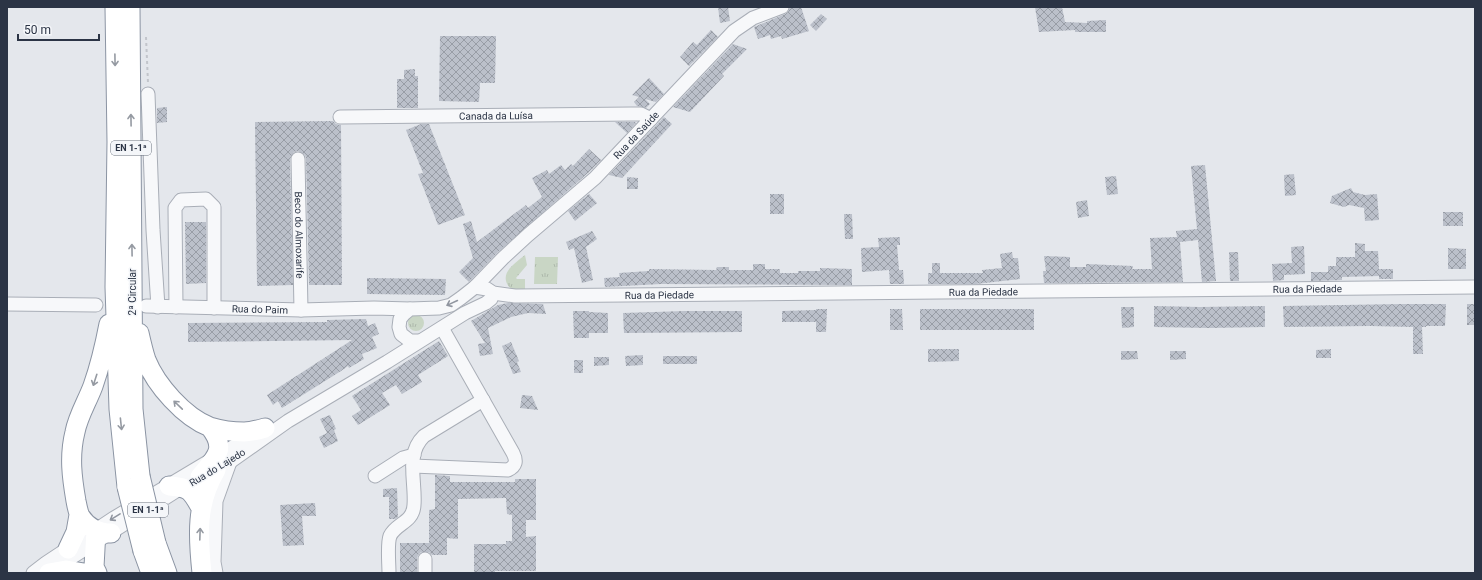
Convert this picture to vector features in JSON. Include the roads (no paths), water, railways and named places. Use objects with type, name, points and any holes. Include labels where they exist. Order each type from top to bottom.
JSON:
[{"type":"highway","name":"2ª Circular","points":[[115,7],[117,172],[133,409],[134,482],[149,547],[151,573]]},
{"type":"highway","name":"2ª Circular","points":[[124,288],[130,7]]},
{"type":"highway","points":[[124,288],[139,313],[138,331],[146,360],[157,380],[170,397],[188,414],[210,427],[218,436],[221,463],[209,481],[201,508],[199,549],[202,573]]},
{"type":"highway","points":[[68,548],[76,532],[79,515],[72,477],[72,449],[75,431],[81,413],[93,387],[105,343],[124,288]]},
{"type":"highway","points":[[210,427],[245,432],[265,428]]},
{"type":"highway","points":[[201,508],[194,495],[183,484],[221,463]]},
{"type":"highway","points":[[79,515],[87,525],[100,535],[94,567],[96,573]]},
{"type":"highway","name":"2ª Circular","points":[[149,547],[167,573]]},
{"type":"highway","points":[[48,573],[66,570],[84,573]]},
{"type":"street","name":"Rua da Saúde","points":[[475,287],[528,235],[595,178],[734,32],[753,18],[782,7]]},
{"type":"street","name":"Rua do Paim","points":[[148,94],[153,230],[152,307],[301,310],[439,308],[451,305],[475,287]]},
{"type":"street","name":"Canada da Luísa","points":[[340,117],[641,114],[652,119]]},
{"type":"street","name":"Beco do Almoxarife","points":[[298,159],[301,310]]},
{"type":"street","points":[[176,308],[175,208],[181,200],[206,199],[214,207],[214,308]]},
{"type":"street","points":[[493,269],[493,293]]},
{"type":"street","name":"Rua da Piedade","points":[[475,287],[487,289],[493,293],[515,296],[1475,287]]},
{"type":"street","name":"Rua do Lajedo","points":[[48,573],[100,535],[183,484],[221,463],[465,313],[486,303],[493,293]]},
{"type":"street","points":[[7,304],[96,305]]},
{"type":"street","name":"Rua do Paim","points":[[374,308],[400,319]]},
{"type":"street","points":[[387,362],[401,334],[399,327],[400,319],[410,309]]},
{"type":"street","points":[[375,476],[404,458],[508,470],[513,468],[515,464],[516,459],[513,453],[442,328]]},
{"type":"street","points":[[401,334],[410,340],[418,342]]},
{"type":"street","points":[[389,573],[389,538],[395,530],[409,519],[414,506],[413,460],[416,445],[424,436],[483,400]]},
{"type":"street","points":[[216,573],[214,562],[216,501],[221,463],[265,428],[288,421]]},
{"type":"street","points":[[33,573],[68,548],[100,535]]},
{"type":"street","points":[[425,559],[425,573]]}]
